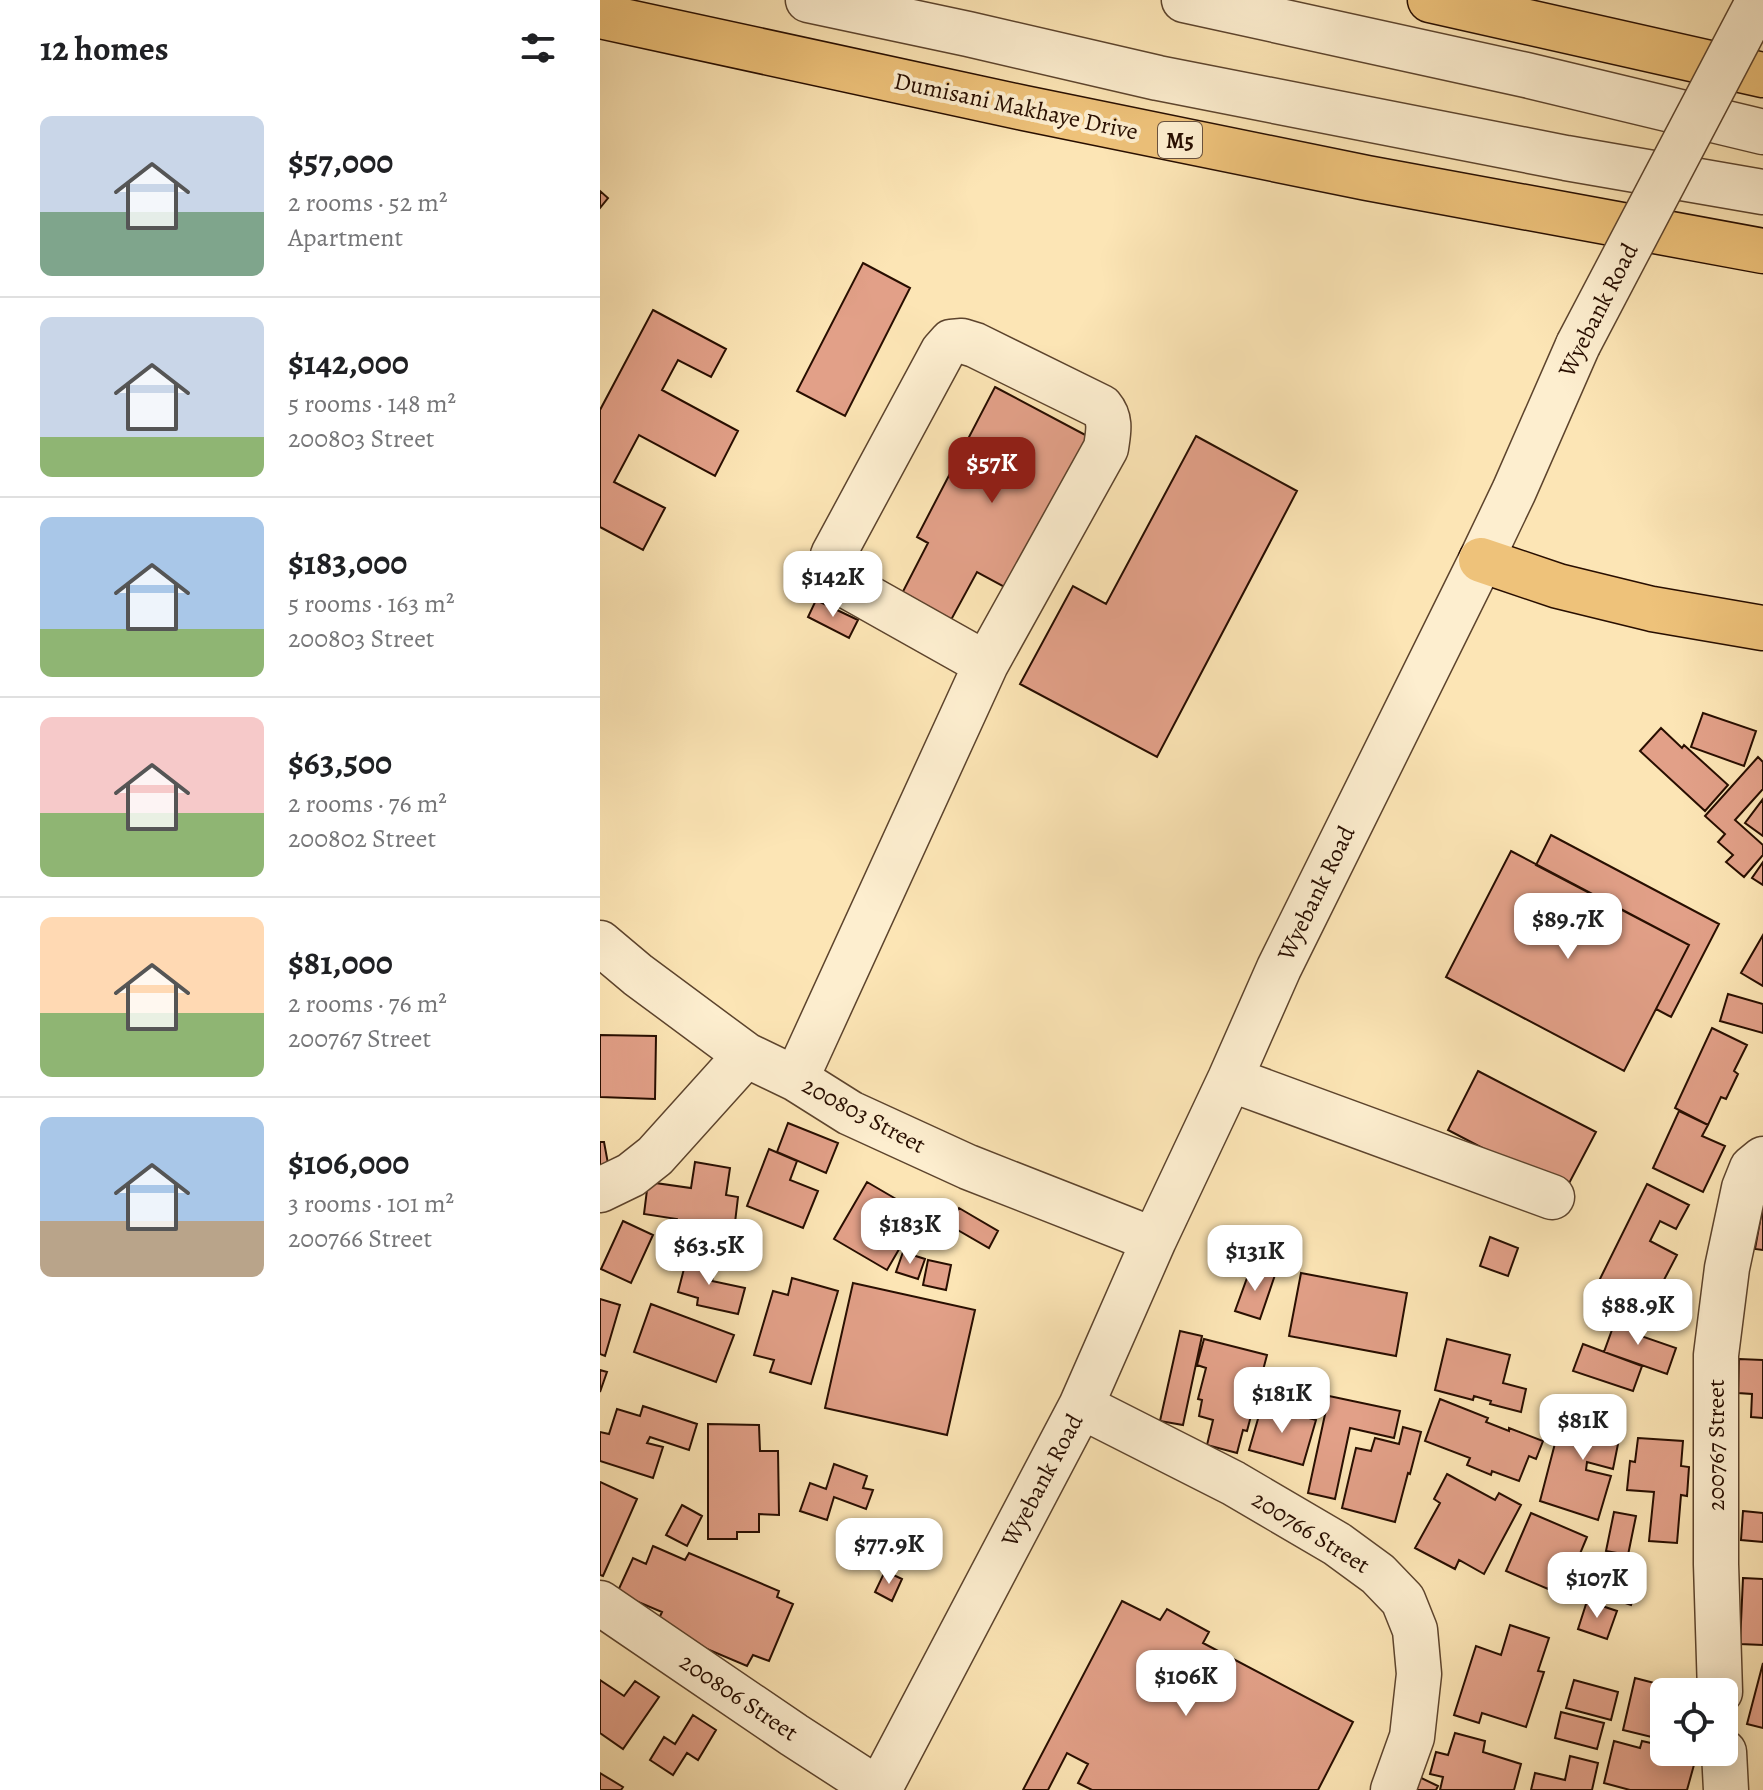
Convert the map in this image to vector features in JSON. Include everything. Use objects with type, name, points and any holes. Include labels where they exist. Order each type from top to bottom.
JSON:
[{"type":"main road","points":[[1430,0],[1763,75]]},
{"type":"main road","name":"Dumisani Makhaye Drive","points":[[600,16],[1351,175],[1763,251]]},
{"type":"main road","points":[[1481,560],[1558,586],[1636,605],[1763,628]]},
{"type":"street","points":[[808,0],[1158,78],[1566,158],[1763,192]]},
{"type":"street","points":[[1184,0],[1526,75],[1763,132]]},
{"type":"street","name":"Wyebank Road","points":[[879,1790],[1081,1406],[1279,968],[1481,560],[1578,345],[1759,0]]},
{"type":"street","points":[[796,1079],[986,664],[1106,448],[1109,424],[1107,414],[1101,407],[975,345],[951,342],[943,351],[833,555],[833,563],[836,572],[849,587],[986,664]]},
{"type":"street","name":"200803 Street","points":[[600,943],[746,1055],[796,1079],[850,1113],[968,1167],[1154,1240]]},
{"type":"street","points":[[600,1190],[631,1175],[655,1156],[746,1055]]},
{"type":"street","points":[[1230,1079],[1552,1197]]},
{"type":"street","name":"200767 Street","points":[[1720,1678],[1716,1355],[1727,1268],[1744,1188],[1752,1168],[1763,1159]]},
{"type":"street","name":"200766 Street","points":[[1081,1406],[1233,1483],[1337,1544],[1378,1574],[1403,1600],[1415,1630],[1419,1674],[1412,1737],[1393,1790]]},
{"type":"street","name":"200806 Street","points":[[600,1603],[879,1790]]},
{"type":"street","points":[[1725,1766],[1726,1790]]},
{"type":"building","points":[[600,191],[608,198],[600,208]]},
{"type":"building","points":[[863,263],[910,288],[845,416],[797,391]]},
{"type":"building","points":[[653,310],[726,349],[711,377],[678,360],[662,390],[738,431],[715,476],[639,435],[614,482],[665,508],[643,550],[600,527],[600,410]]},
{"type":"building","points":[[995,387],[1091,438],[1010,590],[977,572],[945,631],[896,605],[928,543],[917,537]]},
{"type":"building","points":[[1196,436],[1297,491],[1157,757],[1020,684],[1073,586],[1106,604]]},
{"type":"building","points":[[816,600],[858,620],[849,638],[808,617]]},
{"type":"building","points":[[1703,713],[1756,731],[1744,766],[1691,747]]},
{"type":"building","points":[[1661,728],[1728,785],[1705,811],[1640,751]]},
{"type":"building","points":[[1758,757],[1763,762],[1763,789],[1735,820],[1763,845],[1763,855],[1744,877],[1726,862],[1733,855],[1718,842],[1725,834],[1705,816]]},
{"type":"building","points":[[1763,799],[1763,836],[1745,823]]},
{"type":"building","points":[[1551,835],[1719,924],[1671,1017],[1656,1009],[1689,945],[1536,865]]},
{"type":"building","points":[[1511,851],[1689,945],[1624,1071],[1446,977]]},
{"type":"building","points":[[1763,862],[1763,885],[1752,878]]},
{"type":"building","points":[[1763,935],[1763,986],[1741,973]]},
{"type":"building","points":[[1728,994],[1763,1004],[1763,1033],[1720,1021]]},
{"type":"building","points":[[1712,1028],[1747,1045],[1734,1071],[1738,1074],[1726,1099],[1721,1097],[1708,1125],[1675,1108]]},
{"type":"building","points":[[600,1035],[656,1036],[655,1099],[600,1097]]},
{"type":"building","points":[[1478,1071],[1596,1132],[1565,1191],[1448,1130]]},
{"type":"building","points":[[1679,1111],[1708,1125],[1702,1136],[1725,1146],[1703,1192],[1653,1168]]},
{"type":"building","points":[[788,1123],[838,1143],[826,1173],[777,1152]]},
{"type":"building","points":[[600,1142],[604,1142],[609,1169],[600,1171]]},
{"type":"building","points":[[769,1149],[797,1161],[790,1180],[818,1191],[803,1228],[747,1206]]},
{"type":"building","points":[[695,1162],[730,1168],[726,1195],[738,1197],[734,1231],[677,1223],[677,1219],[644,1214],[648,1182],[691,1188]]},
{"type":"building","points":[[867,1182],[920,1213],[887,1270],[834,1239]]},
{"type":"building","points":[[1647,1184],[1689,1205],[1676,1229],[1660,1221],[1650,1241],[1677,1255],[1643,1320],[1593,1293]]},
{"type":"building","points":[[1763,1204],[1763,1250],[1755,1249]]},
{"type":"building","points":[[959,1208],[998,1231],[989,1248],[949,1225]]},
{"type":"building","points":[[623,1221],[653,1235],[631,1283],[601,1269]]},
{"type":"building","points":[[1490,1237],[1518,1248],[1508,1276],[1480,1266]]},
{"type":"building","points":[[903,1252],[925,1259],[918,1279],[896,1272]]},
{"type":"building","points":[[687,1257],[716,1264],[712,1281],[745,1288],[738,1314],[697,1305],[698,1298],[678,1292]]},
{"type":"building","points":[[928,1260],[951,1265],[946,1290],[923,1285]]},
{"type":"building","points":[[1251,1267],[1275,1275],[1260,1319],[1235,1311]]},
{"type":"building","points":[[1301,1273],[1407,1293],[1396,1356],[1289,1336]]},
{"type":"building","points":[[792,1278],[838,1291],[811,1384],[770,1372],[774,1360],[754,1355],[773,1291],[788,1295]]},
{"type":"building","points":[[853,1283],[975,1310],[947,1435],[825,1408]]},
{"type":"building","points":[[600,1299],[620,1305],[605,1356],[600,1354]]},
{"type":"building","points":[[651,1304],[734,1335],[716,1382],[634,1352]]},
{"type":"building","points":[[1617,1316],[1642,1325],[1638,1335],[1676,1348],[1667,1374],[1604,1352]]},
{"type":"building","points":[[1180,1331],[1202,1336],[1183,1425],[1160,1421]]},
{"type":"building","points":[[1204,1339],[1267,1355],[1247,1431],[1243,1430],[1237,1453],[1207,1445],[1213,1420],[1199,1416],[1202,1400],[1198,1399],[1206,1368],[1197,1365]]},
{"type":"building","points":[[1447,1339],[1510,1355],[1503,1383],[1526,1389],[1521,1412],[1490,1404],[1491,1401],[1474,1396],[1473,1400],[1435,1390]]},
{"type":"building","points":[[1583,1344],[1642,1366],[1633,1391],[1573,1371]]},
{"type":"building","points":[[1739,1359],[1763,1360],[1763,1418],[1751,1417],[1752,1394],[1738,1393]]},
{"type":"building","points":[[600,1370],[607,1372],[600,1392]]},
{"type":"building","points":[[1329,1396],[1400,1411],[1394,1438],[1350,1428],[1335,1499],[1308,1493]]},
{"type":"building","points":[[1440,1399],[1488,1418],[1486,1422],[1543,1441],[1536,1459],[1529,1456],[1519,1481],[1492,1471],[1491,1475],[1467,1465],[1470,1458],[1425,1441]]},
{"type":"building","points":[[1578,1402],[1623,1419],[1613,1469],[1587,1462],[1586,1470],[1611,1476],[1598,1520],[1540,1501],[1559,1428],[1571,1431]]},
{"type":"building","points":[[1262,1405],[1316,1420],[1303,1465],[1249,1450]]},
{"type":"building","points":[[643,1406],[697,1424],[689,1450],[650,1437],[647,1443],[663,1447],[653,1478],[600,1461],[600,1432],[609,1434],[617,1409],[640,1416]]},
{"type":"building","points":[[708,1424],[759,1425],[760,1451],[778,1451],[779,1515],[759,1514],[759,1532],[737,1532],[737,1539],[708,1539]]},
{"type":"building","points":[[1403,1427],[1421,1432],[1395,1522],[1342,1508],[1356,1448],[1371,1451],[1375,1438],[1399,1444]]},
{"type":"building","points":[[1638,1438],[1683,1441],[1681,1466],[1689,1467],[1687,1496],[1681,1495],[1677,1543],[1649,1541],[1654,1492],[1627,1490],[1630,1461],[1635,1462]]},
{"type":"building","points":[[834,1464],[867,1476],[863,1488],[873,1490],[866,1509],[834,1497],[827,1520],[800,1511],[810,1483],[826,1489]]},
{"type":"building","points":[[1447,1474],[1495,1500],[1499,1493],[1521,1505],[1484,1574],[1459,1560],[1455,1569],[1415,1548],[1440,1503],[1434,1499]]},
{"type":"building","points":[[600,1482],[637,1499],[603,1576],[600,1575]]},
{"type":"building","points":[[682,1505],[702,1516],[687,1546],[666,1535]]},
{"type":"building","points":[[1743,1511],[1763,1513],[1763,1542],[1741,1540]]},
{"type":"building","points":[[1614,1512],[1636,1516],[1628,1555],[1606,1551]]},
{"type":"building","points":[[1531,1513],[1587,1537],[1577,1561],[1563,1555],[1548,1589],[1506,1571]]},
{"type":"building","points":[[653,1546],[685,1560],[689,1553],[779,1591],[777,1597],[793,1604],[769,1661],[753,1655],[747,1666],[655,1627],[662,1612],[617,1593],[633,1558],[646,1564]]},
{"type":"building","points":[[1596,1564],[1640,1579],[1631,1605],[1588,1590]]},
{"type":"building","points":[[885,1571],[902,1579],[892,1601],[875,1592]]},
{"type":"building","points":[[1743,1578],[1763,1579],[1763,1645],[1740,1644]]},
{"type":"building","points":[[1122,1601],[1160,1620],[1167,1609],[1209,1632],[1203,1643],[1353,1722],[1318,1790],[1092,1790],[1078,1783],[1088,1764],[1067,1753],[1048,1790],[1023,1790]]},
{"type":"building","points":[[1587,1601],[1617,1611],[1607,1639],[1578,1629]]},
{"type":"building","points":[[1510,1625],[1549,1638],[1538,1671],[1544,1672],[1526,1727],[1482,1713],[1479,1723],[1454,1715],[1476,1646],[1501,1655]]},
{"type":"building","points":[[1763,1663],[1763,1728],[1747,1724]]},
{"type":"building","points":[[1635,1678],[1650,1682],[1650,1737],[1623,1730]]},
{"type":"building","points":[[600,1680],[624,1696],[635,1681],[659,1697],[623,1749],[600,1733]]},
{"type":"building","points":[[1574,1680],[1618,1692],[1611,1720],[1566,1708]]},
{"type":"building","points":[[1561,1712],[1604,1723],[1597,1749],[1555,1738]]},
{"type":"building","points":[[693,1715],[716,1730],[698,1760],[687,1753],[673,1775],[650,1760],[664,1737],[675,1744]]},
{"type":"building","points":[[1455,1733],[1485,1741],[1483,1752],[1521,1764],[1514,1790],[1440,1790],[1443,1777],[1430,1774],[1436,1752],[1448,1755]]},
{"type":"building","points":[[1614,1741],[1640,1748],[1642,1741],[1650,1743],[1650,1766],[1694,1766],[1687,1790],[1630,1790],[1604,1783]]},
{"type":"building","points":[[1570,1756],[1598,1763],[1592,1790],[1531,1790],[1535,1773],[1565,1780]]},
{"type":"building","points":[[600,1773],[623,1787],[621,1790],[600,1790]]},
{"type":"building","points":[[1415,1775],[1438,1786],[1436,1790],[1408,1790]]}]
